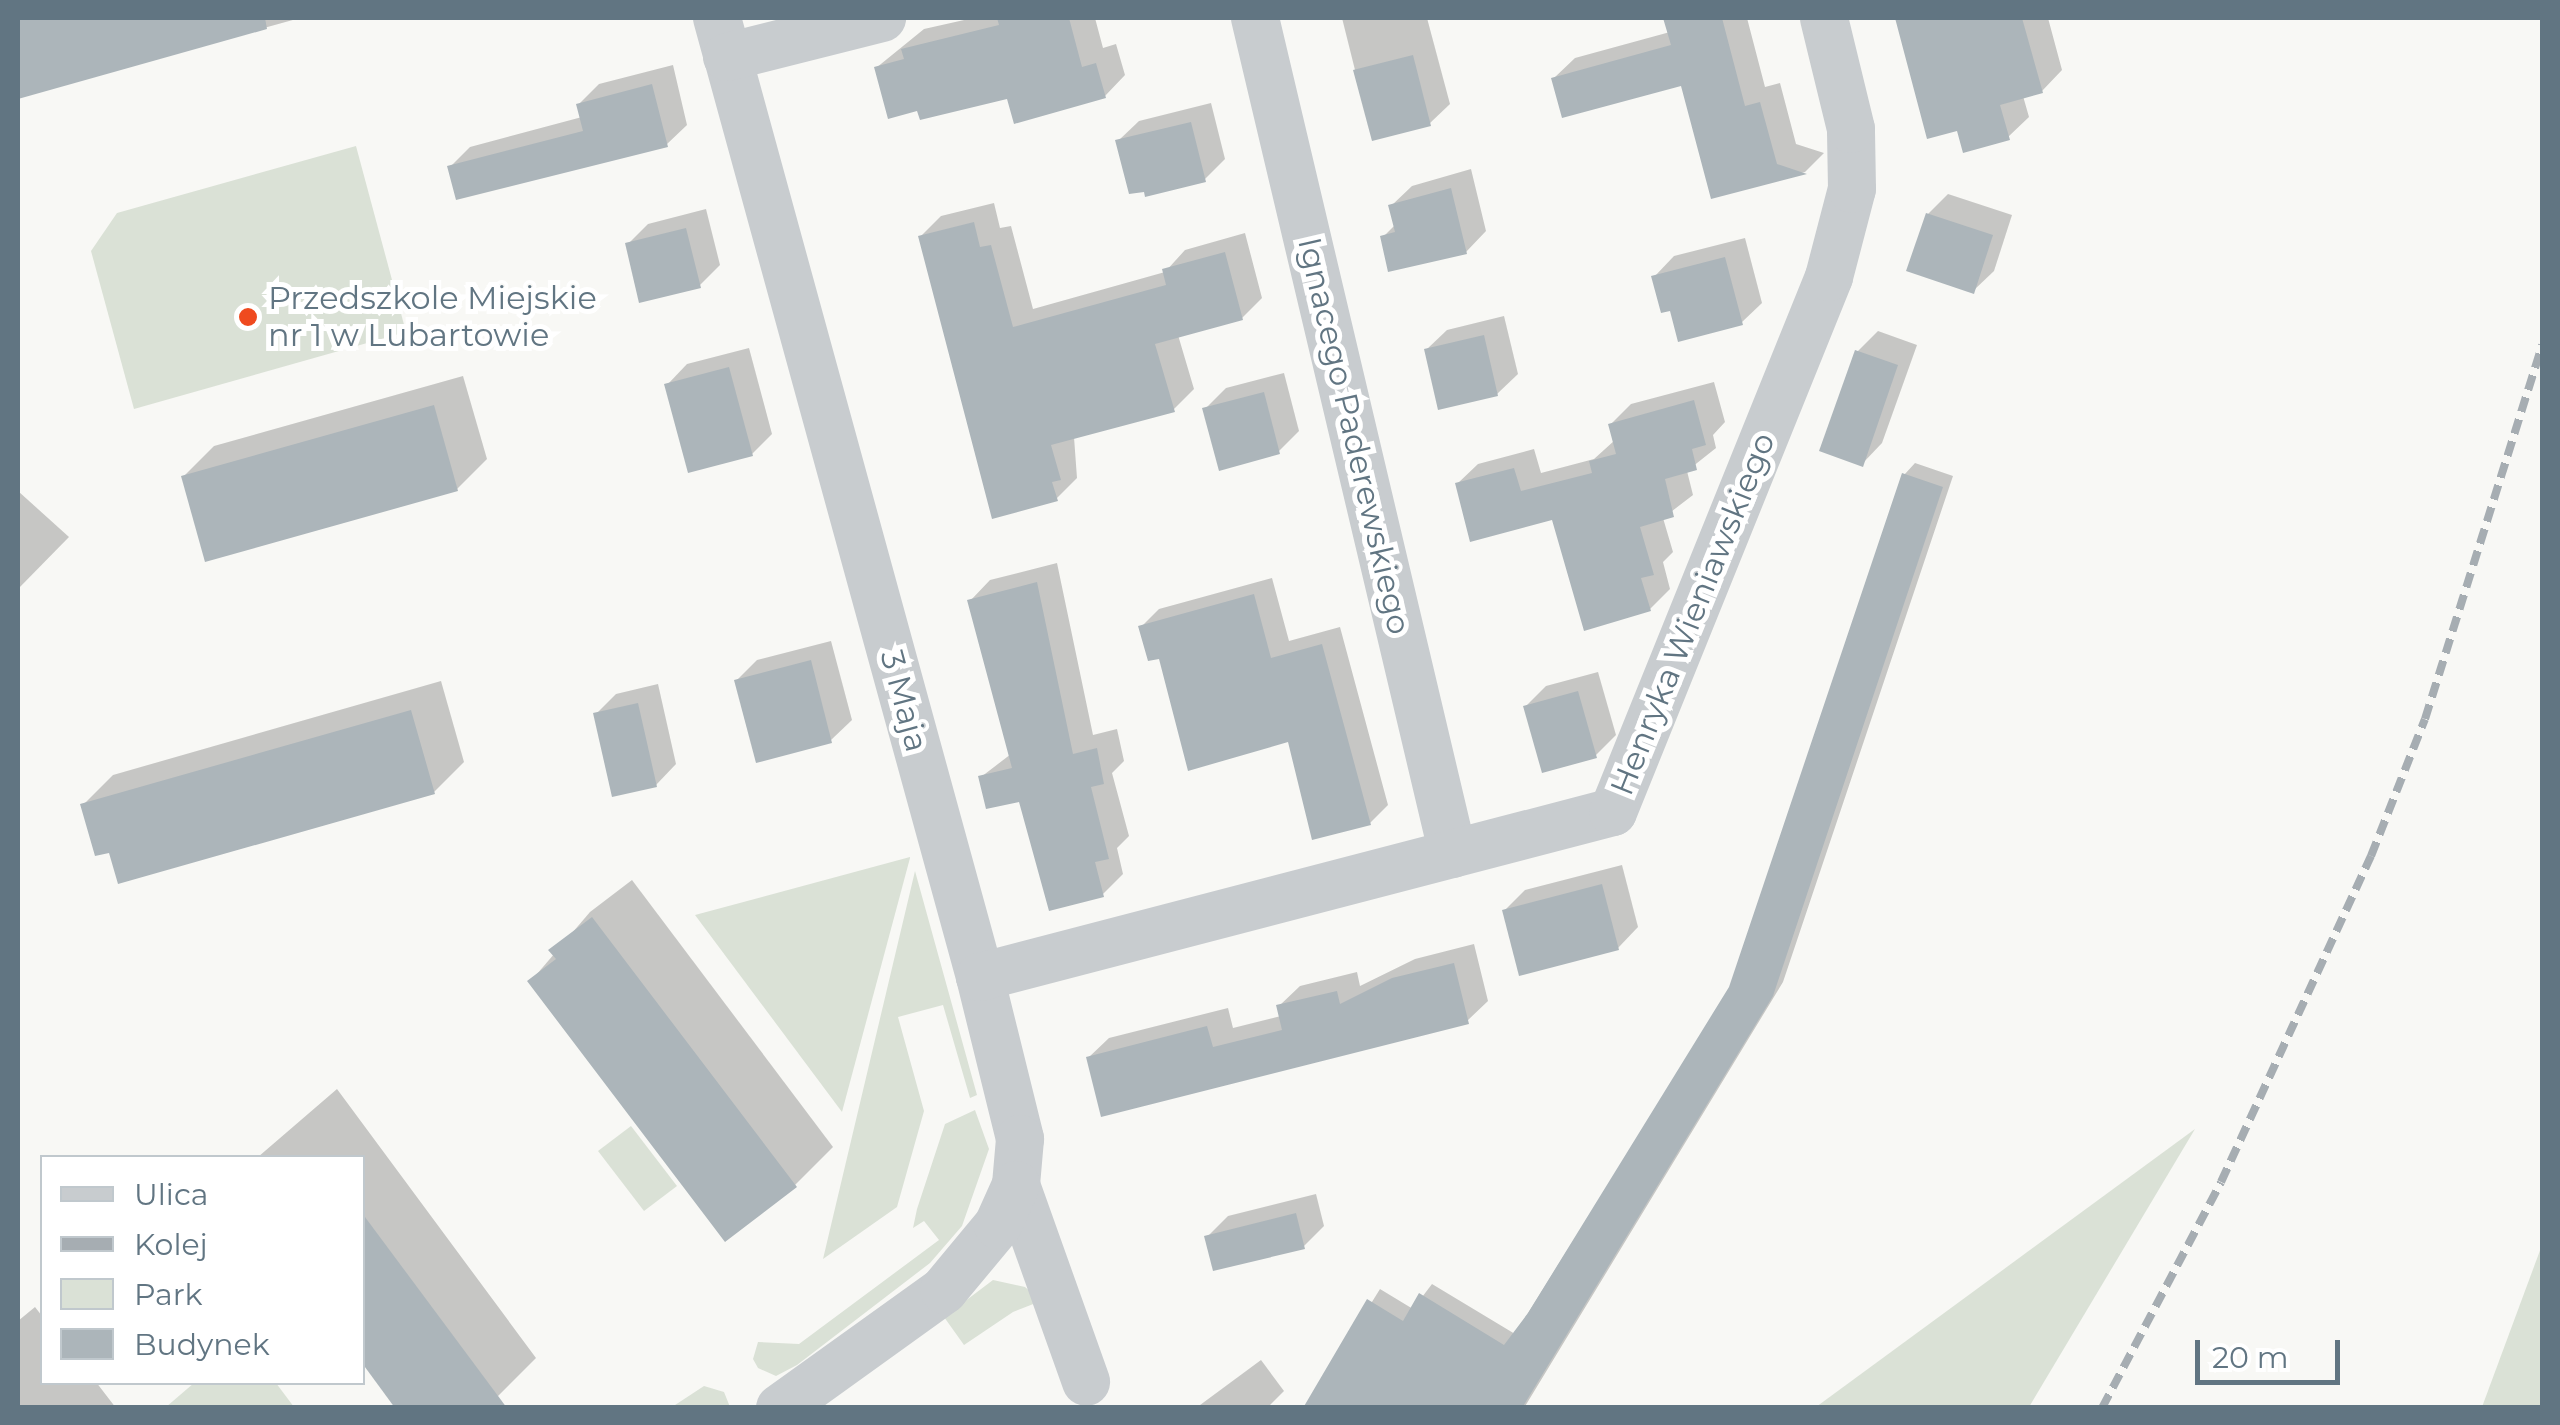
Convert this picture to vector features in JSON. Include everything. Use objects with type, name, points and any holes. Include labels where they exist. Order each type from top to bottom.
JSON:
[{"type":"street","points":[[722,37],[882,18]]},
{"type":"street","name":"Ignacego Paderewskiego","points":[[1254,18],[1453,854]]},
{"type":"street","name":"Henryka Wieniawskiego","points":[[980,976],[1613,812],[1830,277],[1852,188],[1851,129],[1824,18]]},
{"type":"street","name":"3 Maja","points":[[722,37],[980,976],[1020,1138],[1016,1186],[1086,1382]]},
{"type":"street","points":[[780,1408],[944,1290],[998,1225],[1016,1186]]},
{"type":"green space","points":[[356,146],[406,332],[134,409],[91,251],[117,213]]},
{"type":"green space","points":[[910,858],[842,1112],[695,915]]},
{"type":"green space","points":[[915,871],[977,1095],[970,1098],[943,1005],[898,1017],[924,1111],[897,1207],[823,1259]]},
{"type":"green space","points":[[975,1110],[989,1149],[962,1226],[930,1263],[797,1365],[776,1376],[758,1368],[753,1359],[758,1342],[799,1344],[939,1240],[924,1221],[913,1228],[917,1209],[945,1124]]},
{"type":"green space","points":[[631,1126],[677,1186],[644,1211],[598,1151]]},
{"type":"green space","points":[[2195,1129],[2029,1407],[1816,1407]]},
{"type":"green space","points":[[2542,1245],[2542,1407],[2482,1407]]},
{"type":"green space","points":[[993,1280],[1025,1287],[1041,1301],[1013,1312],[964,1345],[944,1317]]},
{"type":"green space","points":[[192,1385],[278,1385],[294,1407],[166,1407]]},
{"type":"green space","points":[[704,1386],[724,1392],[730,1407],[672,1407]]},
{"type":"building","points":[[18,18],[265,18],[267,29],[18,99]]},
{"type":"building","points":[[997,18],[1069,18],[1082,67],[1096,63],[1106,98],[1014,124],[1007,99],[920,120],[917,111],[888,119],[874,67],[904,59],[901,49],[999,25]]},
{"type":"building","points":[[1663,18],[1722,18],[1745,106],[1760,102],[1777,164],[1807,174],[1711,199],[1681,86],[1562,118],[1551,78],[1671,45]]},
{"type":"building","points":[[1895,18],[2022,18],[2043,93],[2000,105],[2010,140],[1963,153],[1957,131],[1927,139]]},
{"type":"building","points":[[1413,55],[1431,126],[1372,141],[1353,70]]},
{"type":"building","points":[[652,84],[668,147],[456,200],[447,166],[583,131],[576,104]]},
{"type":"building","points":[[1191,122],[1206,182],[1145,197],[1144,192],[1129,194],[1115,140]]},
{"type":"building","points":[[1451,188],[1467,254],[1388,272],[1380,236],[1395,232],[1388,205]]},
{"type":"building","points":[[1926,213],[1993,235],[1974,294],[1906,271]]},
{"type":"building","points":[[974,222],[980,247],[991,245],[1013,327],[1166,285],[1162,269],[1225,252],[1243,320],[1155,344],[1175,412],[1051,445],[1061,480],[1052,482],[1058,501],[992,519],[918,236]]},
{"type":"building","points":[[686,228],[701,288],[639,303],[625,243]]},
{"type":"building","points":[[1725,257],[1743,325],[1678,342],[1670,311],[1661,313],[1651,276]]},
{"type":"building","points":[[1484,335],[1498,396],[1438,410],[1424,349]]},
{"type":"building","points":[[1855,350],[1898,365],[1863,467],[1819,451]]},
{"type":"building","points":[[729,367],[753,456],[688,473],[664,384]]},
{"type":"building","points":[[1264,392],[1280,454],[1219,471],[1202,408]]},
{"type":"building","points":[[1694,400],[1706,445],[1692,449],[1697,470],[1665,479],[1674,517],[1640,527],[1654,575],[1641,578],[1651,611],[1584,631],[1552,520],[1470,542],[1455,483],[1514,468],[1521,491],[1592,473],[1589,461],[1616,454],[1608,424]]},
{"type":"building","points":[[434,405],[458,491],[205,562],[181,476]]},
{"type":"building","points":[[1902,473],[1943,487],[1773,996],[1522,1408],[1303,1408],[1367,1299],[1403,1321],[1419,1293],[1504,1345],[1528,1313],[1729,987]]},
{"type":"building","points":[[1037,582],[1073,754],[1097,748],[1104,784],[1091,787],[1109,859],[1095,862],[1104,897],[1049,911],[1019,802],[986,809],[978,776],[1012,768],[967,600]]},
{"type":"building","points":[[1254,594],[1271,658],[1322,644],[1371,825],[1312,840],[1288,742],[1188,771],[1159,659],[1148,661],[1138,626]]},
{"type":"building","points":[[811,660],[832,743],[756,763],[734,680]]},
{"type":"building","points":[[1578,691],[1597,758],[1542,773],[1523,706]]},
{"type":"building","points":[[638,703],[657,787],[612,797],[593,713]]},
{"type":"building","points":[[411,710],[435,794],[118,884],[109,853],[95,856],[80,804]]},
{"type":"building","points":[[1602,884],[1619,950],[1519,976],[1502,910]]},
{"type":"building","points":[[592,917],[797,1187],[725,1242],[527,981],[556,959],[548,950]]},
{"type":"building","points":[[1454,963],[1469,1024],[1101,1117],[1086,1057],[1207,1026],[1213,1047],[1282,1030],[1276,1005],[1337,991],[1340,1004],[1392,978]]},
{"type":"building","points":[[1296,1213],[1305,1249],[1213,1271],[1204,1236]]},
{"type":"building","points":[[365,1217],[507,1408],[395,1408],[365,1367]]},
{"type":"railway","points":[[2102,1408],[2221,1182],[2371,856],[2425,719],[2542,345]]},
{"type":"place","name":"Przedszkole Miejskie nr 1 w Lubartowie","points":[[248,317]]}]
